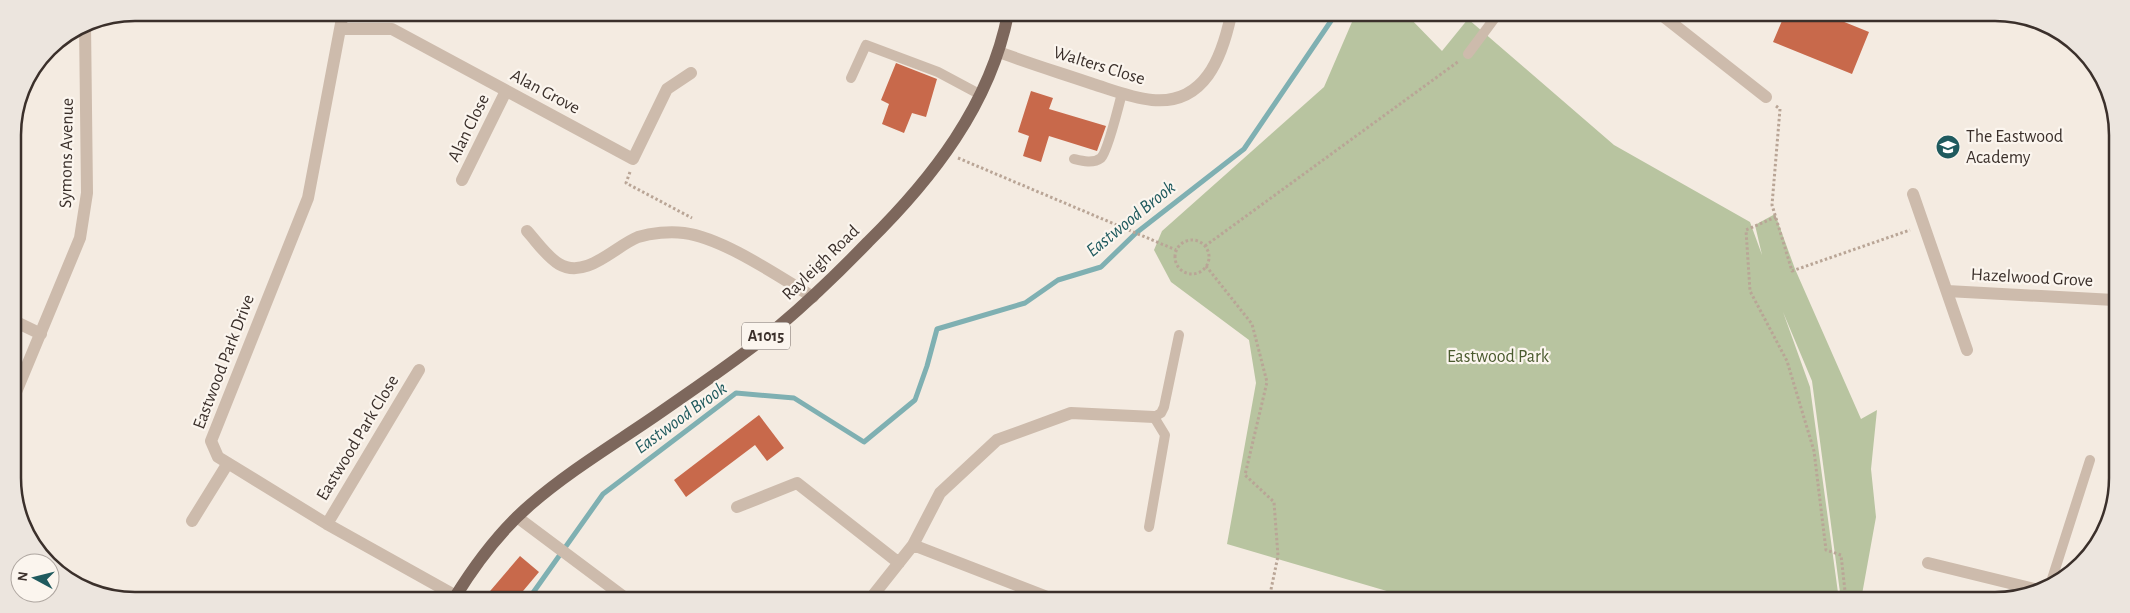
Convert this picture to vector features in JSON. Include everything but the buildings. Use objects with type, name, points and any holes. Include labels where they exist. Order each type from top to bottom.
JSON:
[{"type":"main road","name":"Rayleigh Road","points":[[459,592],[489,547],[542,494],[739,357],[813,296],[905,206],[946,153],[981,95],[999,52],[1006,21]]},
{"type":"street","name":"Eastwood Park Drive","points":[[342,21],[308,198],[211,441],[218,458],[327,524],[447,592]]},
{"type":"street","name":"Walters Close","points":[[999,52],[1122,93],[1144,99],[1163,100],[1187,93],[1211,72],[1220,57],[1229,21]]},
{"type":"street","points":[[1669,21],[1766,97]]},
{"type":"street","name":"Alan Grove","points":[[341,29],[392,28],[633,159],[667,89],[691,73]]},
{"type":"street","name":"Symons Avenue","points":[[21,381],[80,238],[87,193],[85,33]]},
{"type":"street","name":"Alan Close","points":[[462,180],[506,90]]},
{"type":"street","points":[[1913,194],[1922,226],[1967,350]]},
{"type":"street","points":[[527,232],[558,263],[565,267],[581,268],[638,237],[658,233],[684,232],[734,252],[813,296]]},
{"type":"street","name":"Hazelwood Grove","points":[[1947,292],[2109,300]]},
{"type":"street","points":[[21,324],[41,334]]},
{"type":"street","name":"Eastwood Park Close","points":[[327,524],[419,370]]},
{"type":"street","points":[[876,592],[913,545],[940,493],[997,440],[1071,413],[1154,417]]},
{"type":"street","points":[[192,521],[228,463]]},
{"type":"street","points":[[737,507],[797,483],[899,563]]},
{"type":"street","points":[[517,517],[616,592]]},
{"type":"street","points":[[913,545],[1034,592]]},
{"type":"street","points":[[1928,563],[2029,587]]},
{"type":"lane","points":[[1468,54],[1493,21]]},
{"type":"lane","points":[[851,78],[866,45],[938,72],[981,95]]},
{"type":"lane","points":[[1074,159],[1086,162],[1094,161],[1104,154],[1122,93]]},
{"type":"lane","points":[[1150,527],[1165,435],[1154,417],[1161,413],[1164,407],[1179,335]]},
{"type":"lane","points":[[2053,575],[2090,460]]},
{"type":"path","points":[[1205,246],[1468,54]]},
{"type":"path","points":[[1766,97],[1780,109],[1772,205],[1792,271],[1922,226]]},
{"type":"path","points":[[946,153],[1176,250]]},
{"type":"path","points":[[1776,217],[1746,230],[1750,291],[1788,362],[1814,451],[1826,550],[1841,555],[1845,592]]},
{"type":"path","points":[[1189,240],[1201,242],[1209,256],[1206,266],[1197,273],[1186,273],[1177,266],[1175,261],[1176,250],[1189,240]]},
{"type":"path","points":[[1206,266],[1252,324],[1267,382],[1245,475],[1274,502],[1278,556],[1270,592]]},
{"type":"green space","name":"Eastwood Park","points":[[1352,21],[1413,21],[1442,51],[1466,21],[1470,21],[1614,145],[1750,222],[1762,255],[1755,225],[1775,214],[1795,269],[1861,419],[1877,410],[1871,469],[1876,517],[1862,592],[1840,592],[1812,381],[1783,312],[1810,387],[1838,592],[1390,592],[1227,544],[1256,383],[1249,340],[1171,282],[1154,250],[1162,231],[1324,87]]},
{"type":"waterway","name":"Eastwood Brook","points":[[534,592],[603,494],[736,393],[794,398],[864,442],[915,400],[937,329],[1025,303],[1058,280],[1101,267],[1136,233],[1244,149],[1331,21]]},
{"type":"place","name":"The Eastwood Academy","points":[[1948,147]]}]
